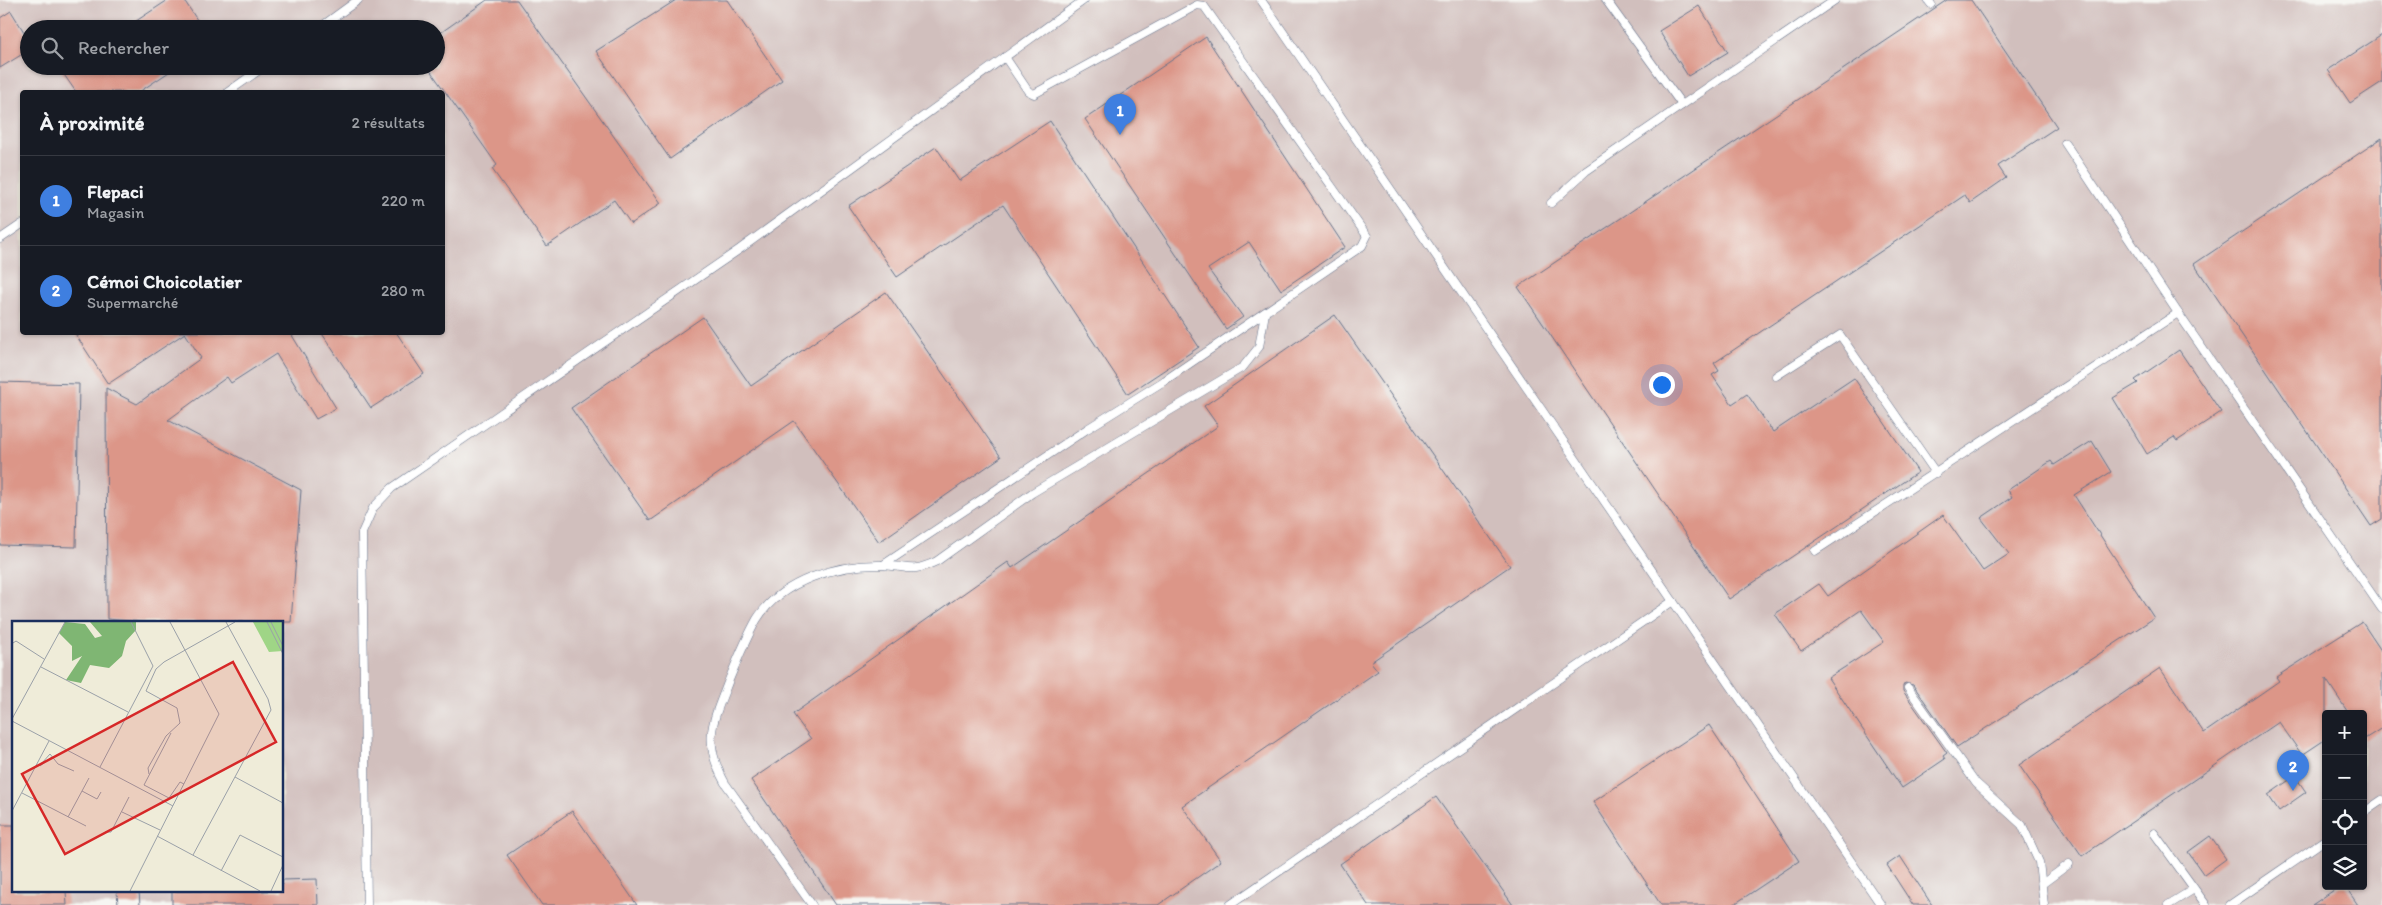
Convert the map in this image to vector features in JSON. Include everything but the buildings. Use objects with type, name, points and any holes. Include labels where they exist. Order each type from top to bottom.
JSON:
[{"type":"lane","points":[[330,20],[358,0]]},
{"type":"lane","points":[[367,905],[362,533],[373,508],[392,488],[740,249],[1084,0]]},
{"type":"lane","points":[[1260,0],[1881,905]]},
{"type":"lane","points":[[1606,0],[1682,106]]},
{"type":"lane","points":[[1551,203],[1586,171],[1835,0]]},
{"type":"lane","points":[[883,565],[1265,313],[1362,246],[1367,236],[1204,6],[1197,5],[1034,94],[1028,91],[1006,57]]},
{"type":"lane","points":[[231,90],[252,75]]},
{"type":"lane","points":[[2065,142],[2178,313],[2382,609]]},
{"type":"lane","points":[[0,238],[20,225]]},
{"type":"lane","points":[[812,905],[725,783],[713,757],[711,735],[723,695],[743,646],[758,618],[780,594],[811,578],[840,569],[883,565],[907,570],[924,567],[937,561],[1032,493],[1223,381],[1243,367],[1259,347],[1265,313]]},
{"type":"lane","points":[[1815,551],[2178,313]]},
{"type":"lane","points":[[1776,376],[1840,335],[1936,473]]},
{"type":"lane","points":[[1230,905],[1673,601]]},
{"type":"lane","points":[[1908,688],[1976,783],[2022,825],[2039,862],[2044,905]]},
{"type":"lane","points":[[2367,810],[2382,800]]},
{"type":"lane","points":[[2154,833],[2206,905]]},
{"type":"lane","points":[[2230,905],[2322,842]]},
{"type":"lane","points":[[2042,884],[2069,864]]},
{"type":"lane","points":[[2168,905],[2194,888]]},
{"type":"shaded area","points":[[0,0],[2382,0],[2382,905],[0,905]]},
{"type":"place","name":"Flepaci","points":[[1120,135]]},
{"type":"place","name":"Cémoi Choicolatier","points":[[2293,791]]}]
